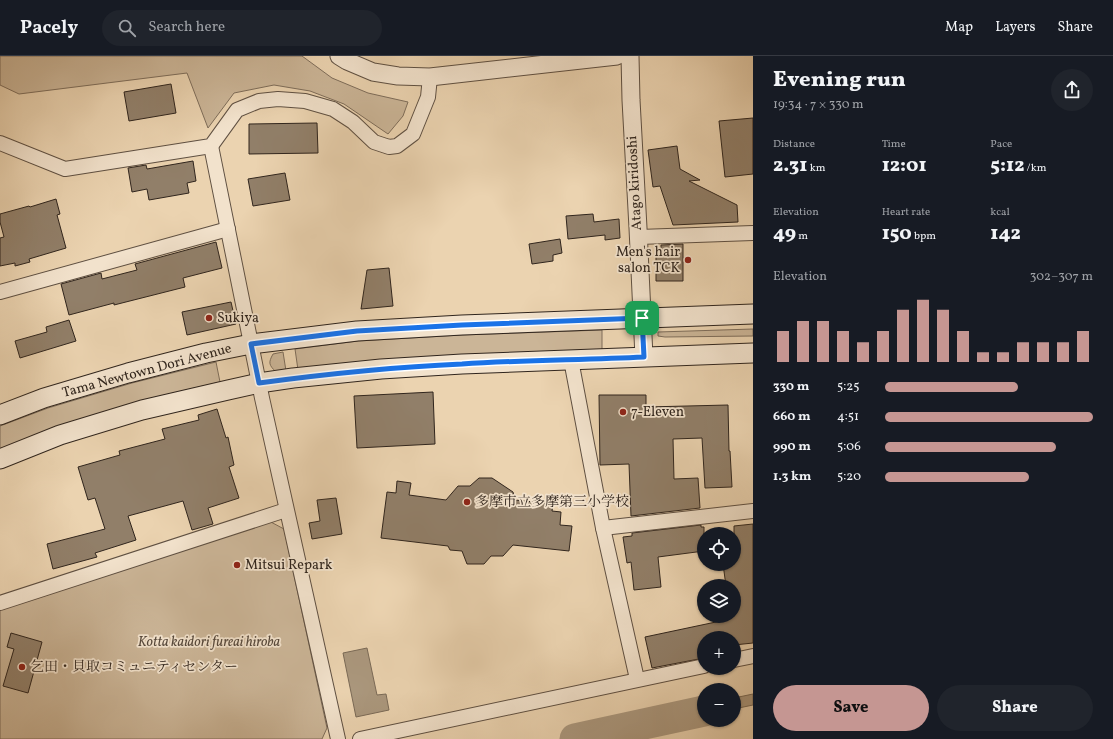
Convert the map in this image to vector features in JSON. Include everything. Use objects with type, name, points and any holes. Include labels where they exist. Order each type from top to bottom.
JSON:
[{"type":"main road","name":"Tama Newtown Dori Avenue","points":[[0,415],[44,398],[128,373],[206,353],[251,344],[357,331],[462,325],[753,314]]},
{"type":"main road","points":[[0,459],[60,435],[142,410],[259,383],[381,369],[462,364],[753,353]]},
{"type":"street","points":[[339,56],[373,72],[398,76],[430,77],[571,59],[617,56]]},
{"type":"street","name":"Atago kiridoshi","points":[[630,56],[630,100],[644,357]]},
{"type":"street","points":[[0,143],[65,169],[211,146],[236,110],[259,101],[278,99],[305,101],[333,109],[353,122],[374,142],[389,147],[396,146],[413,134],[428,97],[430,77]]},
{"type":"street","points":[[211,146],[286,510],[338,739]]},
{"type":"street","points":[[0,292],[228,229]]},
{"type":"street","points":[[638,237],[753,233]]},
{"type":"street","points":[[571,360],[603,528],[637,679]]},
{"type":"street","points":[[0,603],[286,510]]},
{"type":"street","points":[[603,528],[753,511]]},
{"type":"street","points":[[741,659],[753,656]]},
{"type":"street","points":[[360,739],[697,667]]},
{"type":"green space","points":[[0,56],[302,56],[332,78],[368,93],[408,102],[403,116],[388,134],[344,104],[310,91],[274,85],[234,93],[208,128],[187,73],[19,94],[0,85]]},
{"type":"green space","points":[[753,329],[753,336],[658,336],[658,332]]},
{"type":"green space","points":[[602,330],[602,352],[298,370],[295,349],[358,341],[462,335]]},
{"type":"green space","points":[[283,352],[286,371],[276,372],[271,366],[270,360],[273,354]]},
{"type":"green space","points":[[216,362],[220,382],[140,401],[58,427],[0,449],[0,426],[48,408],[132,383]]},
{"type":"green space","name":"Kotta kaidori fureai hiroba","points":[[269,521],[284,529],[327,728],[322,739],[0,739],[0,609]]},
{"type":"shaded area","points":[[367,648],[377,695],[386,694],[389,710],[356,717],[343,653]]},
{"type":"shaded area","points":[[753,694],[753,705],[741,708],[741,697]]},
{"type":"shaded area","points":[[697,705],[697,716],[652,726],[651,715]]},
{"type":"building","points":[[171,84],[176,113],[129,121],[124,92]]},
{"type":"building","points":[[753,118],[753,174],[725,177],[719,121]]},
{"type":"building","points":[[317,123],[318,153],[249,154],[249,124]]},
{"type":"building","points":[[677,146],[680,169],[700,180],[689,181],[737,205],[738,222],[673,225],[660,186],[653,187],[648,150]]},
{"type":"building","points":[[193,161],[196,181],[187,183],[189,193],[149,200],[147,189],[132,192],[128,168],[146,165],[147,169]]},
{"type":"building","points":[[285,173],[290,200],[253,206],[248,179]]},
{"type":"building","points":[[56,199],[60,214],[57,215],[66,248],[29,259],[30,262],[15,266],[15,263],[0,266],[0,238],[4,237],[0,222],[0,214]]},
{"type":"building","points":[[593,214],[594,222],[619,219],[620,238],[605,240],[605,235],[568,239],[566,216]]},
{"type":"building","points":[[560,239],[562,253],[553,255],[553,261],[532,264],[529,244]]},
{"type":"building","points":[[216,242],[222,268],[183,278],[185,287],[69,315],[61,284],[101,273],[102,279],[137,270],[135,264]]},
{"type":"building","points":[[683,244],[683,281],[656,281],[656,254],[661,254],[661,245]]},
{"type":"building","points":[[389,268],[393,306],[361,309],[367,270]]},
{"type":"building","name":"Sukiya","points":[[231,302],[236,324],[187,335],[182,312]]},
{"type":"building","points":[[69,320],[76,341],[20,358],[15,341],[47,332],[46,327]]},
{"type":"building","points":[[433,392],[435,444],[357,448],[354,396]]},
{"type":"building","points":[[599,395],[646,395],[646,407],[728,405],[729,451],[732,487],[705,488],[702,438],[673,439],[674,479],[698,478],[700,508],[631,516],[629,464],[600,465]]},
{"type":"building","points":[[217,409],[226,438],[228,437],[234,465],[229,467],[239,498],[208,508],[213,524],[192,530],[183,501],[128,516],[136,540],[95,553],[97,557],[53,569],[47,544],[105,529],[95,498],[88,500],[78,467],[120,455],[119,451],[165,439],[162,429],[199,420],[198,415]]},
{"type":"building","points":[[479,478],[492,478],[513,492],[515,500],[553,504],[552,511],[561,512],[560,525],[572,526],[569,551],[513,545],[503,556],[491,556],[484,564],[467,564],[462,551],[450,550],[448,546],[381,538],[387,492],[396,493],[397,481],[411,483],[409,495],[446,500],[458,486],[470,486]]},
{"type":"building","points":[[336,498],[342,534],[312,539],[309,523],[320,521],[317,500]]},
{"type":"building","points":[[753,524],[753,643],[741,644],[741,631],[697,631],[697,659],[652,668],[645,637],[711,623],[741,623],[741,579],[725,579],[724,571],[741,571],[741,527],[734,526]]},
{"type":"building","points":[[701,525],[701,527],[697,527],[697,552],[658,557],[661,587],[634,590],[631,562],[627,563],[623,537],[632,536],[632,533]]},
{"type":"building","name":"乞田・貝取コミュニティセンター","points":[[11,633],[42,642],[28,693],[3,686],[14,649],[7,647]]},
{"type":"waterway","points":[[575,739],[697,713]]},
{"type":"place","name":"Men's hair salon TCK","points":[[688,260]]},
{"type":"place","name":"Sukiya","points":[[209,318]]},
{"type":"place","name":"7-Eleven","points":[[623,412]]},
{"type":"place","name":"多摩市立多摩第三小学校","points":[[467,502]]},
{"type":"place","name":"Mitsui Repark","points":[[237,565]]},
{"type":"place","name":"乞田・貝取コミュニティセンター","points":[[22,667]]},
{"type":"route","points":[[642,318],[644,357],[462,364],[381,369],[259,383],[251,344],[357,331],[462,325],[642,318]]}]
